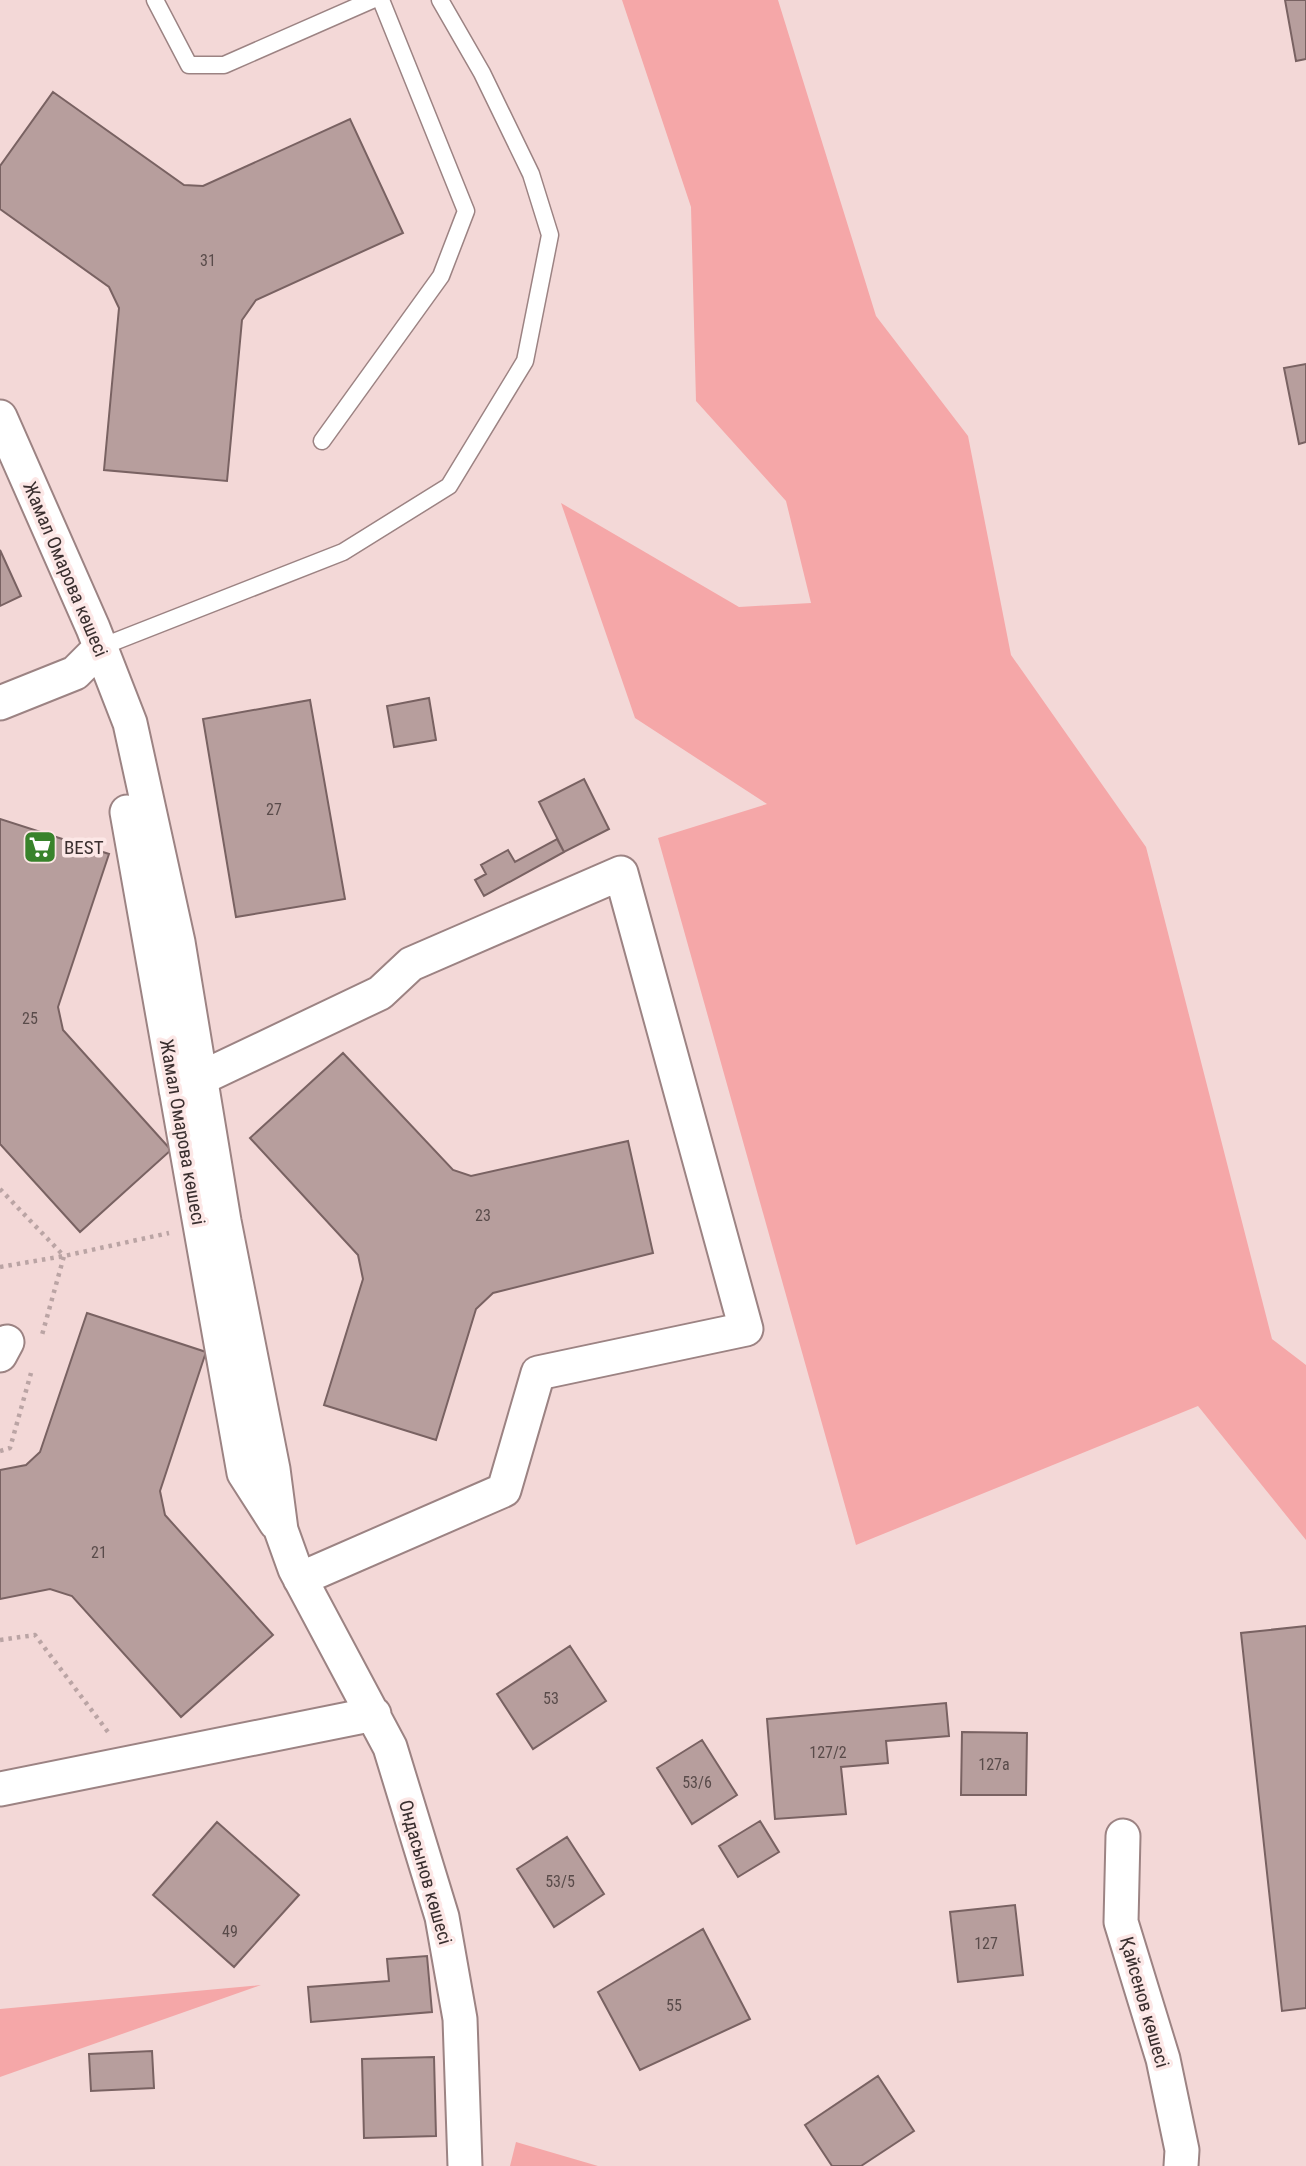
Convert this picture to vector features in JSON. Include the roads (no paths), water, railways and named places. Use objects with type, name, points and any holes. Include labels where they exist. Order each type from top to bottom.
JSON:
[{"type":"street","name":"Жамал Омарова көшесі","points":[[0,417],[101,647],[130,723],[122,783],[189,1084],[224,1221],[272,1469],[281,1531]]},
{"type":"street","points":[[0,703],[75,673],[101,647]]},
{"type":"street","points":[[189,1084],[380,993],[411,964],[621,873],[746,1329],[538,1373],[504,1490],[300,1579]]},
{"type":"street","name":"Жамал Омарова көшесі","points":[[189,1084],[199,1227],[244,1473],[281,1531],[300,1579],[390,1747]]},
{"type":"street","points":[[0,1789],[374,1714]]},
{"type":"street","name":"Ондасынов көшесі","points":[[390,1747],[442,1917],[447,1942],[460,2019],[465,2166]]},
{"type":"street","name":"Қайсенов көшесі","points":[[1123,1836],[1121,1922],[1163,2059],[1182,2150],[1181,2166]]},
{"type":"lane","points":[[155,0],[189,65],[224,65],[372,0]]},
{"type":"lane","points":[[322,442],[441,276],[466,211],[381,0]]},
{"type":"lane","points":[[101,647],[344,552],[449,486],[525,361],[550,235],[531,174],[482,73],[440,0]]},
{"type":"place","name":"BEST","points":[[40,847]]}]
